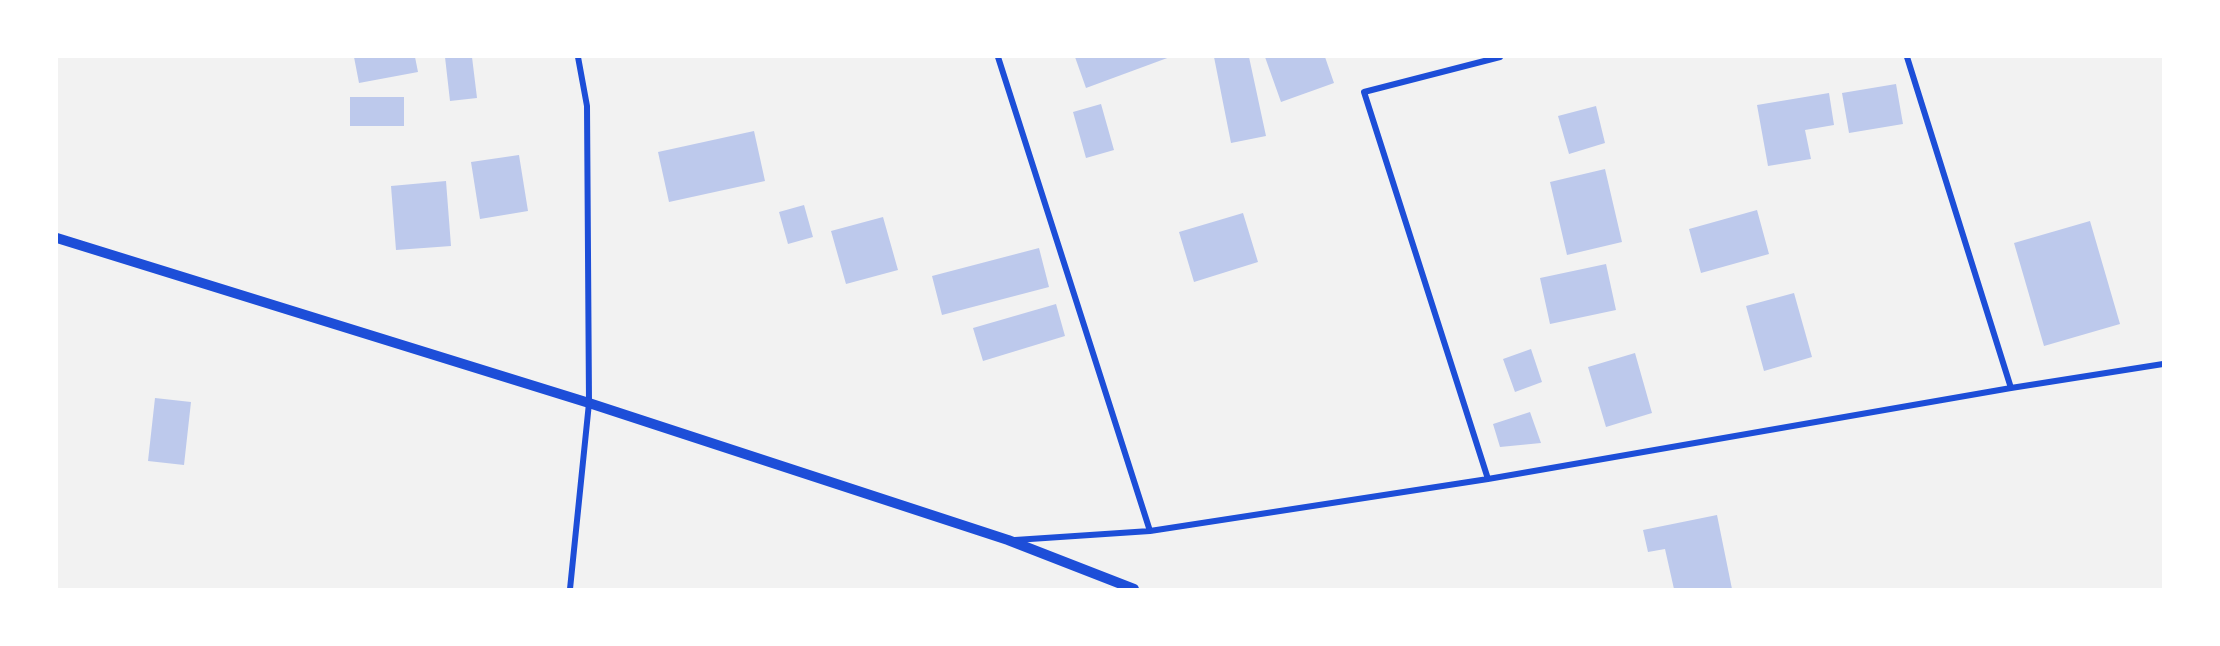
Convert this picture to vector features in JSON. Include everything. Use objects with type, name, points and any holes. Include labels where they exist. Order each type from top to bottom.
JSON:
[{"type":"street","points":[[570,589],[589,403],[587,106],[578,57]]},
{"type":"street","points":[[998,57],[1150,531]]},
{"type":"street","points":[[1488,479],[1364,92],[1500,57]]},
{"type":"street","points":[[1907,57],[2011,388]]},
{"type":"street","points":[[57,238],[589,403],[1008,540],[1134,589]]},
{"type":"street","points":[[1008,540],[1150,531],[1488,479],[2011,388],[2163,364]]},
{"type":"building","points":[[354,57],[415,57],[418,72],[359,83]]},
{"type":"building","points":[[445,57],[472,57],[477,98],[450,101]]},
{"type":"building","points":[[1075,57],[1170,57],[1086,88]]},
{"type":"building","points":[[1214,57],[1249,57],[1266,136],[1231,143]]},
{"type":"building","points":[[1265,57],[1325,57],[1334,83],[1281,102]]},
{"type":"building","points":[[1896,84],[1903,124],[1849,133],[1842,93]]},
{"type":"building","points":[[1829,93],[1834,125],[1805,130],[1811,159],[1768,166],[1757,105]]},
{"type":"building","points":[[350,97],[404,97],[404,126],[350,126]]},
{"type":"building","points":[[1101,104],[1114,150],[1086,158],[1073,112]]},
{"type":"building","points":[[1596,106],[1605,143],[1569,154],[1558,116]]},
{"type":"building","points":[[754,131],[765,181],[669,202],[658,152]]},
{"type":"building","points":[[519,155],[528,211],[480,219],[471,162]]},
{"type":"building","points":[[1605,169],[1622,242],[1567,255],[1550,182]]},
{"type":"building","points":[[446,181],[451,246],[396,250],[391,186]]},
{"type":"building","points":[[804,205],[813,237],[788,244],[779,212]]},
{"type":"building","points":[[1757,210],[1769,254],[1701,273],[1689,229]]},
{"type":"building","points":[[1243,213],[1258,262],[1194,282],[1179,232]]},
{"type":"building","points":[[883,217],[898,270],[846,284],[831,231]]},
{"type":"building","points":[[2090,221],[2120,324],[2044,346],[2014,243]]},
{"type":"building","points":[[1039,248],[1049,287],[942,315],[932,276]]},
{"type":"building","points":[[1606,264],[1616,310],[1550,324],[1540,278]]},
{"type":"building","points":[[1794,293],[1812,357],[1764,371],[1746,306]]},
{"type":"building","points":[[1056,304],[1065,336],[983,361],[973,328]]},
{"type":"building","points":[[1531,349],[1542,382],[1515,392],[1503,359]]},
{"type":"building","points":[[1635,353],[1652,413],[1606,427],[1588,367]]},
{"type":"building","points":[[155,398],[191,402],[184,465],[148,461]]},
{"type":"building","points":[[1530,412],[1541,443],[1500,447],[1493,424]]},
{"type":"building","points":[[1717,515],[1732,589],[1674,589],[1665,549],[1648,552],[1643,530]]}]
